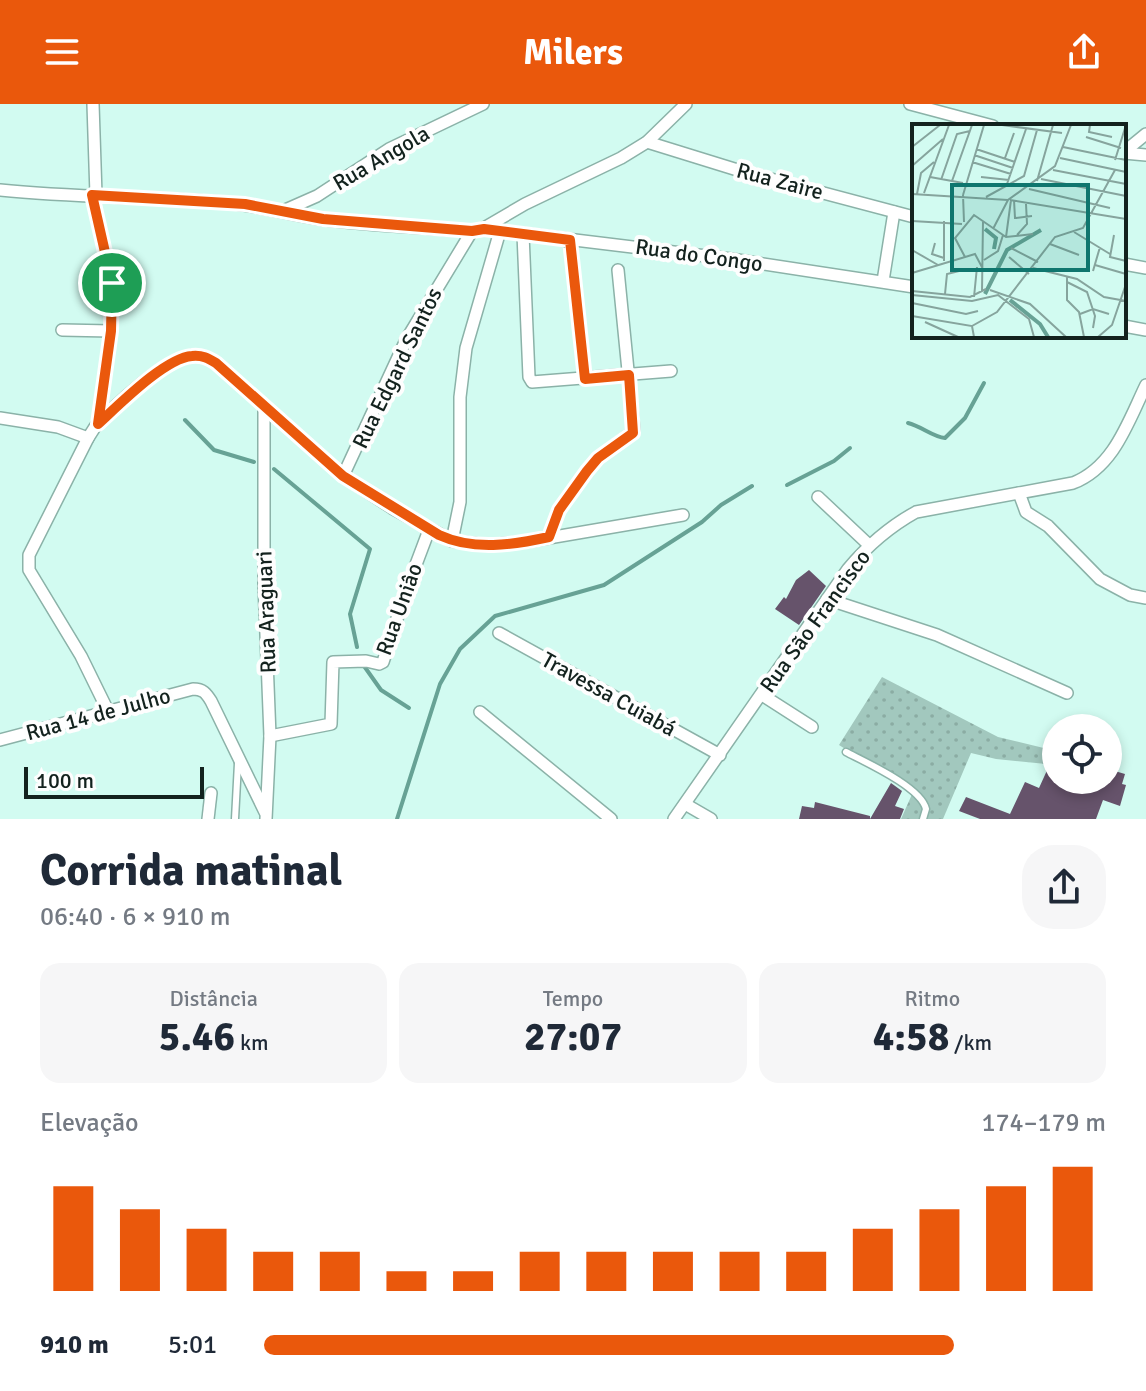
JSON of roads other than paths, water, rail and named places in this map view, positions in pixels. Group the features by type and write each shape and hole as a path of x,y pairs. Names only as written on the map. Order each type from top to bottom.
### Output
{"street":[{"path":"93,104 94,195 112,283 111,331 98,424"},
{"name":"Rua Angola","path":"280,212 303,203 389,149 462,109 483,104"},
{"path":"478,230 621,158 647,142 686,104"},
{"path":"910,104 985,124"},
{"path":"1126,150 1146,134"},
{"name":"Rua Zaire","path":"647,142 744,172 912,216"},
{"path":"1126,152 1146,155"},
{"name":"Rua do Congo","path":"0,190 245,204 352,222 500,231 912,287"},
{"path":"883,281 894,212"},
{"name":"Rua Edgard Santos","path":"343,476 406,340 478,230"},
{"path":"452,541 460,502 460,397 466,348 500,231"},
{"path":"523,234 529,377 532,382 671,371"},
{"path":"570,240 585,379"},
{"path":"1126,264 1146,268"},
{"path":"549,537 559,510 587,471 598,458 633,433 618,270"},
{"path":"1126,326 1146,330"},
{"path":"62,330 111,331"},
{"path":"108,711 81,656 29,570 28,562 33,544 98,424 153,375 186,357 195,355 216,363 343,476 452,541 486,545 683,515"},
{"name":"Rua São Francisco","path":"674,819 848,569 869,545 916,512 1073,483 1089,477 1116,447 1146,385"},
{"name":"Rua Araguari","path":"264,405 264,584 270,736 266,816"},
{"path":"0,418 58,427 88,438"},
{"path":"1019,493 1026,512 1048,526 1100,579 1130,595 1146,598"},
{"path":"818,497 869,545"},
{"name":"Rua Uniâo","path":"270,736 331,724 332,665 335,661 383,662 429,530"},
{"path":"827,599 937,635 1067,693"},
{"name":"Travessa Cuiabá","path":"499,633 720,755"},
{"name":"Rua 14 de Julho","path":"0,740 199,689 211,701 266,816"},
{"path":"762,695 812,727"},
{"path":"480,712 611,819"},
{"path":"208,819 211,793"},
{"path":"685,804 711,819"}],"lane":[{"path":"846,752 920,797 926,809 923,819"},
{"path":"235,819 238,756"}],"waterway":[{"path":"908,423 945,438 965,418 984,383"},
{"path":"185,420 214,450 254,462"},
{"path":"787,485 834,461 850,448"},
{"path":"274,469 370,549 350,614 357,647"},
{"path":"397,819 440,684 460,649 495,616 604,585 752,486"},
{"path":"364,666 381,690 409,708"}]}
